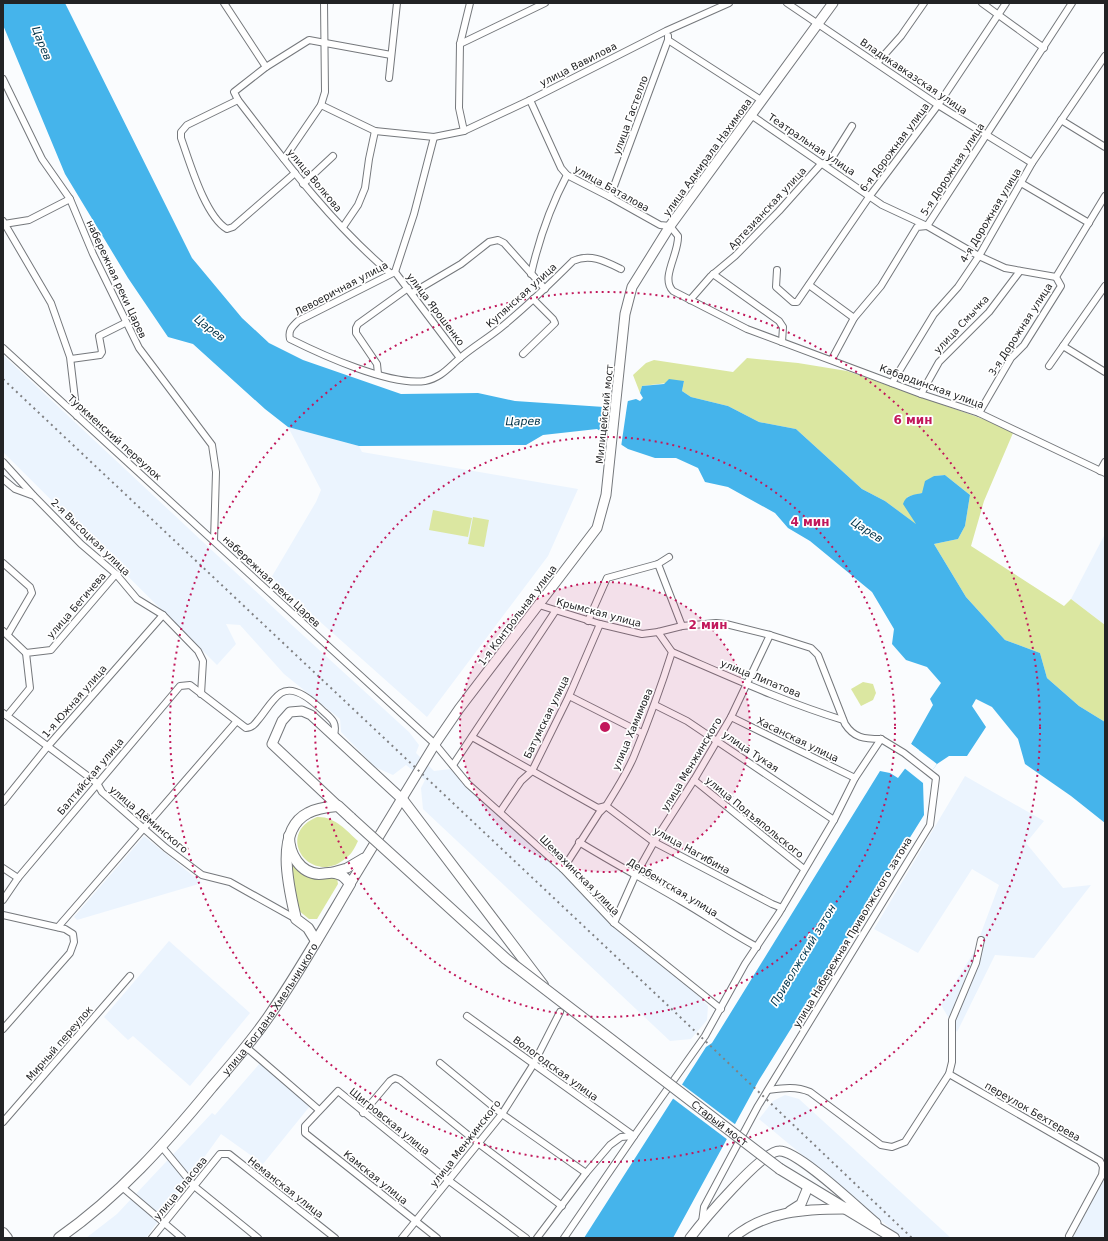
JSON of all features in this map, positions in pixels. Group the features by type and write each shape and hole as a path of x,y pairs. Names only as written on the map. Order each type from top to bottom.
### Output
{"main road":[{"name":"улица Адмирала Нахимова","path":"624,335 625,314 632,287 670,226 833,3"},
{"name":"Милицейский мост","path":"606,495 624,335"},
{"name":"1-я Контрольная улица","path":"435,744 597,528 606,495"},
{"path":"296,711 302,711 311,715 402,798 553,997 472,930 272,744 286,716 296,711"},
{"name":"улица Богдана Хмельницкого","path":"59,1238 122,1187 162,1147 246,1047 270,1014 316,941 435,744"},
{"path":"316,941 308,928 296,919 287,869 286,856 289,836 295,823 308,813 338,806"},
{"path":"289,836 291,851 299,864 305,870 319,874 347,868 367,856"},
{"path":"333,872 342,875 350,884"},
{"name":"Старый мост","path":"553,997 780,1169 808,1187 848,1205 894,1238"},
{"path":"690,1238 702,1222 756,1165 770,1153 778,1151 796,1156 848,1205"},
{"path":"787,1212 801,1204 808,1187"},
{"path":"733,1238 753,1224 769,1217 787,1212 848,1205"},
{"path":"3,1233 7,1238"}],"street":[{"path":"224,3 266,67 309,40 391,55"},
{"path":"389,78 397,3"},
{"path":"464,131 459,108 460,44 470,3"},
{"path":"460,44 545,3"},
{"name":"улица Вавилова","path":"321,106 375,131 434,137 464,131 530,100 666,31 729,3"},
{"name":"Владикавказская улица","path":"787,3 938,105 1032,163"},
{"path":"877,63 901,36 924,3"},
{"path":"982,3 1044,48"},
{"name":"6-я Дорожная улица","path":"777,270 776,287 793,302 797,302 869,197 938,105 1006,3"},
{"name":"5-я Дорожная улица","path":"832,359 854,318 881,286 917,227 928,226 985,135 1044,48 1072,3"},
{"path":"284,159 321,106 325,92 323,5"},
{"path":"666,31 668,40 761,100"},
{"name":"улица Гастелло","path":"610,197 668,40"},
{"name":"4-я Дорожная улица","path":"892,383 934,314 958,287 979,256 1032,163 1105,56"},
{"name":"улица Волкова","path":"266,67 234,92 238,100 303,184 342,228 365,252 393,272"},
{"name":"набережная реки Царев","path":"3,79 42,159 70,199 125,323 139,348 212,445 216,472 214,541 435,744"},
{"path":"238,100 188,125 181,132 181,138 213,217 228,229 234,227 296,173"},
{"name":"улица Баталова","path":"530,100 561,168 567,175 660,225 670,226"},
{"name":"Театральная улица","path":"751,115 882,205 928,226 979,256 1005,268 1056,277"},
{"path":"1062,120 1105,147"},
{"name":"Артезианская улица","path":"690,300 713,274 734,256 779,211 821,164 830,161 852,126"},
{"path":"342,228 358,205 365,188 375,131"},
{"name":"Левоеричная улица","path":"434,137 414,214 393,272 341,300 312,313 291,328 289,334 290,339 378,374 397,379 426,381 443,374"},
{"path":"303,184 333,156"},
{"path":"531,274 538,244 553,200 567,175"},
{"path":"1021,183 1088,223"},
{"name":"3-я Дорожная улица","path":"979,413 1011,358 1024,345 1061,286 1056,277 1088,223 1102,207 1105,196"},
{"path":"70,199 29,220 4,223 51,303 71,359 77,416"},
{"path":"670,226 678,236 679,245 668,276 668,283 673,291 690,300"},
{"path":"378,374 377,364 356,333 358,324 410,291 460,264 489,242 498,240 504,243 545,289"},
{"name":"Купянская улица","path":"443,374 460,358 504,326 578,258 593,258 621,269"},
{"name":"улица Смычка","path":"921,394 939,362 989,312 1020,271"},
{"name":"улица Ярошенко","path":"393,272 410,291 460,358"},
{"path":"713,274 779,321 783,327 782,342"},
{"path":"809,285 854,318"},
{"path":"1049,366 1105,286"},
{"path":"523,354 555,324 553,319 533,300"},
{"name":"Кабардинская улица","path":"690,300 747,330 832,359 921,394 979,413 1103,472"},
{"path":"71,359 100,355 102,352 99,336 125,323"},
{"path":"1063,346 1105,372"},
{"name":"Туркменский переулок","path":"3,348 214,541"},
{"path":"3,462 34,496"},
{"path":"1103,472 1105,462"},
{"name":"2-я Высоцкая улица","path":"3,479 15,489 34,496 81,544 116,574 138,599 163,615 202,655 201,694"},
{"path":"588,621 607,578 658,564 669,557"},
{"path":"3,563 30,587 32,593 5,632 26,654 30,688 5,715"},
{"path":"658,564 682,626"},
{"name":"улица Бегичева","path":"26,654 51,650 116,574"},
{"name":"Крымская улица","path":"539,605 588,621 642,634 682,626 716,623 770,635 811,648 815,651 843,720 849,730 863,739 881,739"},
{"path":"453,765 556,610"},
{"name":"1-я Южная улица","path":"3,802 48,746 163,615"},
{"name":"Батумская улица","path":"500,812 521,781 532,771 569,696 600,624"},
{"path":"658,632 672,652"},
{"name":"улица Менжинского","path":"614,923 635,876 654,842 694,780 731,717 745,684 770,635"},
{"name":"улица Липатова","path":"672,652 745,684 817,712 843,720"},
{"name":"улица Хамимова","path":"563,869 579,842 599,813 606,806 634,756 654,705 672,652"},
{"name":"Балтийская улица","path":"3,900 18,878 180,686 190,684 201,694"},
{"path":"201,694 244,728 251,727 280,694 294,692 315,703 333,721 336,726 334,735"},
{"path":"569,696 642,733"},
{"name":"улица Тукая","path":"654,705 687,721 718,740 834,820"},
{"name":"улица Дёминского","path":"5,715 97,783 102,792 202,875 230,882 296,919"},
{"name":"Хасанская улица","path":"731,717 855,778"},
{"path":"58,927 145,829 236,722"},
{"name":"улица Нагибина","path":"472,737 598,808 606,806 654,842 782,908"},
{"path":"564,1238 705,1036 745,964 782,908 834,820 855,778 881,739"},
{"name":"улица Набережная Приволжского затона","path":"702,1222 704,1207 758,1106 930,825 936,778 904,753 881,739"},
{"name":"Шемахинская улица","path":"435,744 468,784 563,869 614,923 721,1009"},
{"name":"улица Подъяпольского","path":"694,780 804,869"},
{"name":"Дербентская улица","path":"579,842 635,876 681,900 724,929 757,947"},
{"path":"3,868 18,878"},
{"path":"3,915 58,927 71,932 74,937 74,942 70,953 3,1029"},
{"path":"769,1090 793,1088 810,1092 881,1145 892,1147 905,1142 949,1074 952,1062 952,1020 976,963 981,940"},
{"name":"Мирный переулок","path":"3,1122 130,976"},
{"name":"улица Менжинского","path":"402,1238 502,1114 533,1065 560,1012"},
{"name":"Вологодская улица","path":"467,1016 533,1065 634,1136"},
{"path":"246,1047 319,1110"},
{"path":"440,1063 502,1114 586,1173"},
{"name":"переулок Бехтерева","path":"949,1074 1100,1161 1103,1167 1102,1174 1069,1236"},
{"path":"363,1114 395,1078 400,1080 478,1143 562,1206"},
{"name":"Щигровская улица","path":"319,1110 338,1091 363,1114 526,1238"},
{"name":"Камская улица","path":"319,1110 305,1126 305,1133 437,1238"},
{"path":"537,1238 586,1173 615,1141 621,1137 634,1136"},
{"path":"162,1147 194,1186 258,1238"},
{"name":"улица Власова","path":"152,1238 220,1154 224,1153"},
{"name":"Неманская улица","path":"224,1153 229,1154 335,1238"},
{"path":"122,1187 182,1238"}],"shaded area":[{"path":"3,355 293,626 409,732 419,745 416,753 434,771 450,769 698,995 708,1006 707,1020 691,1039 670,1041 423,809 421,788 425,780 406,765 393,775 375,767 341,732 340,719 284,674 240,625 226,624 236,644 217,665 3,452"},
{"path":"288,427 359,446 362,452 578,489 548,556 427,717 271,578 316,502 321,490"},
{"path":"1105,534 1105,625 1071,599"},
{"path":"965,776 1044,821 1026,843 1063,888 1091,885 1034,958 995,955 957,1032 941,1005 974,952 999,885 972,869 918,953 874,929"},
{"path":"144,836 202,883 77,920 74,917"},
{"path":"169,941 250,1013 190,1086 133,1036 128,1040 104,1017"},
{"path":"261,1062 310,1106 263,1164 221,1134 146,1238 86,1238 117,1214 212,1113 215,1115"},
{"path":"785,1095 799,1099 951,1238 902,1238 759,1119 773,1101"},
{"path":"1105,1174 1105,1238 1073,1238"}],"green space":[{"path":"747,358 798,363 847,371 986,420 1013,433 984,501 971,546 1064,606 1071,599 1105,625 1105,722 1079,706 1047,678 1040,653 1005,640 966,597 934,544 958,539 965,526 970,495 945,475 934,476 922,493 907,497 917,525 885,501 862,489 796,429 759,422 728,406 691,397 682,391 684,381 642,386 640,393 633,375 646,363 654,360 733,372"},
{"path":"433,510 472,518 468,537 429,530"},
{"path":"473,517 489,520 484,547 468,544"},
{"path":"863,682 873,684 876,693 873,700 861,706 851,689"},
{"path":"317,817 323,817 334,821 358,841 348,856 333,866 321,867 310,863 302,856 298,846 298,835 304,825"},
{"path":"290,861 337,878 338,884 317,919 309,919 298,910"}],"water":[{"path":"3,3 65,3 192,258 242,318 269,343 303,360 401,394 478,393 515,401 604,407 636,399 640,401 643,398 640,393 642,386 664,384 669,379 684,381 682,391 691,397 728,406 759,422 796,429 862,489 885,501 916,524 903,504 904,501 910,496 922,493 925,481 934,476 945,475 970,495 965,526 958,539 934,544 966,597 1005,640 1040,653 1047,678 1079,706 1105,722 1105,823 1071,796 1025,764 1018,739 992,707 976,699 972,706 986,727 967,756 949,756 937,764 923,782 924,815 759,1080 673,1238 584,1238 706,1047 712,1043 880,771 890,773 898,778 919,750 911,744 933,705 930,699 941,683 927,667 906,660 892,644 894,629 872,592 810,541 788,528 775,513 728,487 705,482 698,468 676,458 655,458 628,449 597,429 543,435 526,445 359,446 288,427 265,409 193,344 168,337 128,278 65,174 3,25"}],"pier":[{"path":"628,400 621,447 606,437 610,404"},
{"path":"911,744 937,764 923,783 903,767 916,750 910,746"},
{"path":"680,1083 736,1125 728,1140 671,1097"}],"railway":[{"path":"3,379 678,1015 912,1238"}],"water label":[{"name":"Царев","path":"42,43"},
{"name":"Царев","path":"210,328"},
{"name":"Царев","path":"523,421"},
{"name":"Царев","path":"867,530"},
{"name":"Приволжский затон","path":"803,955"}]}
